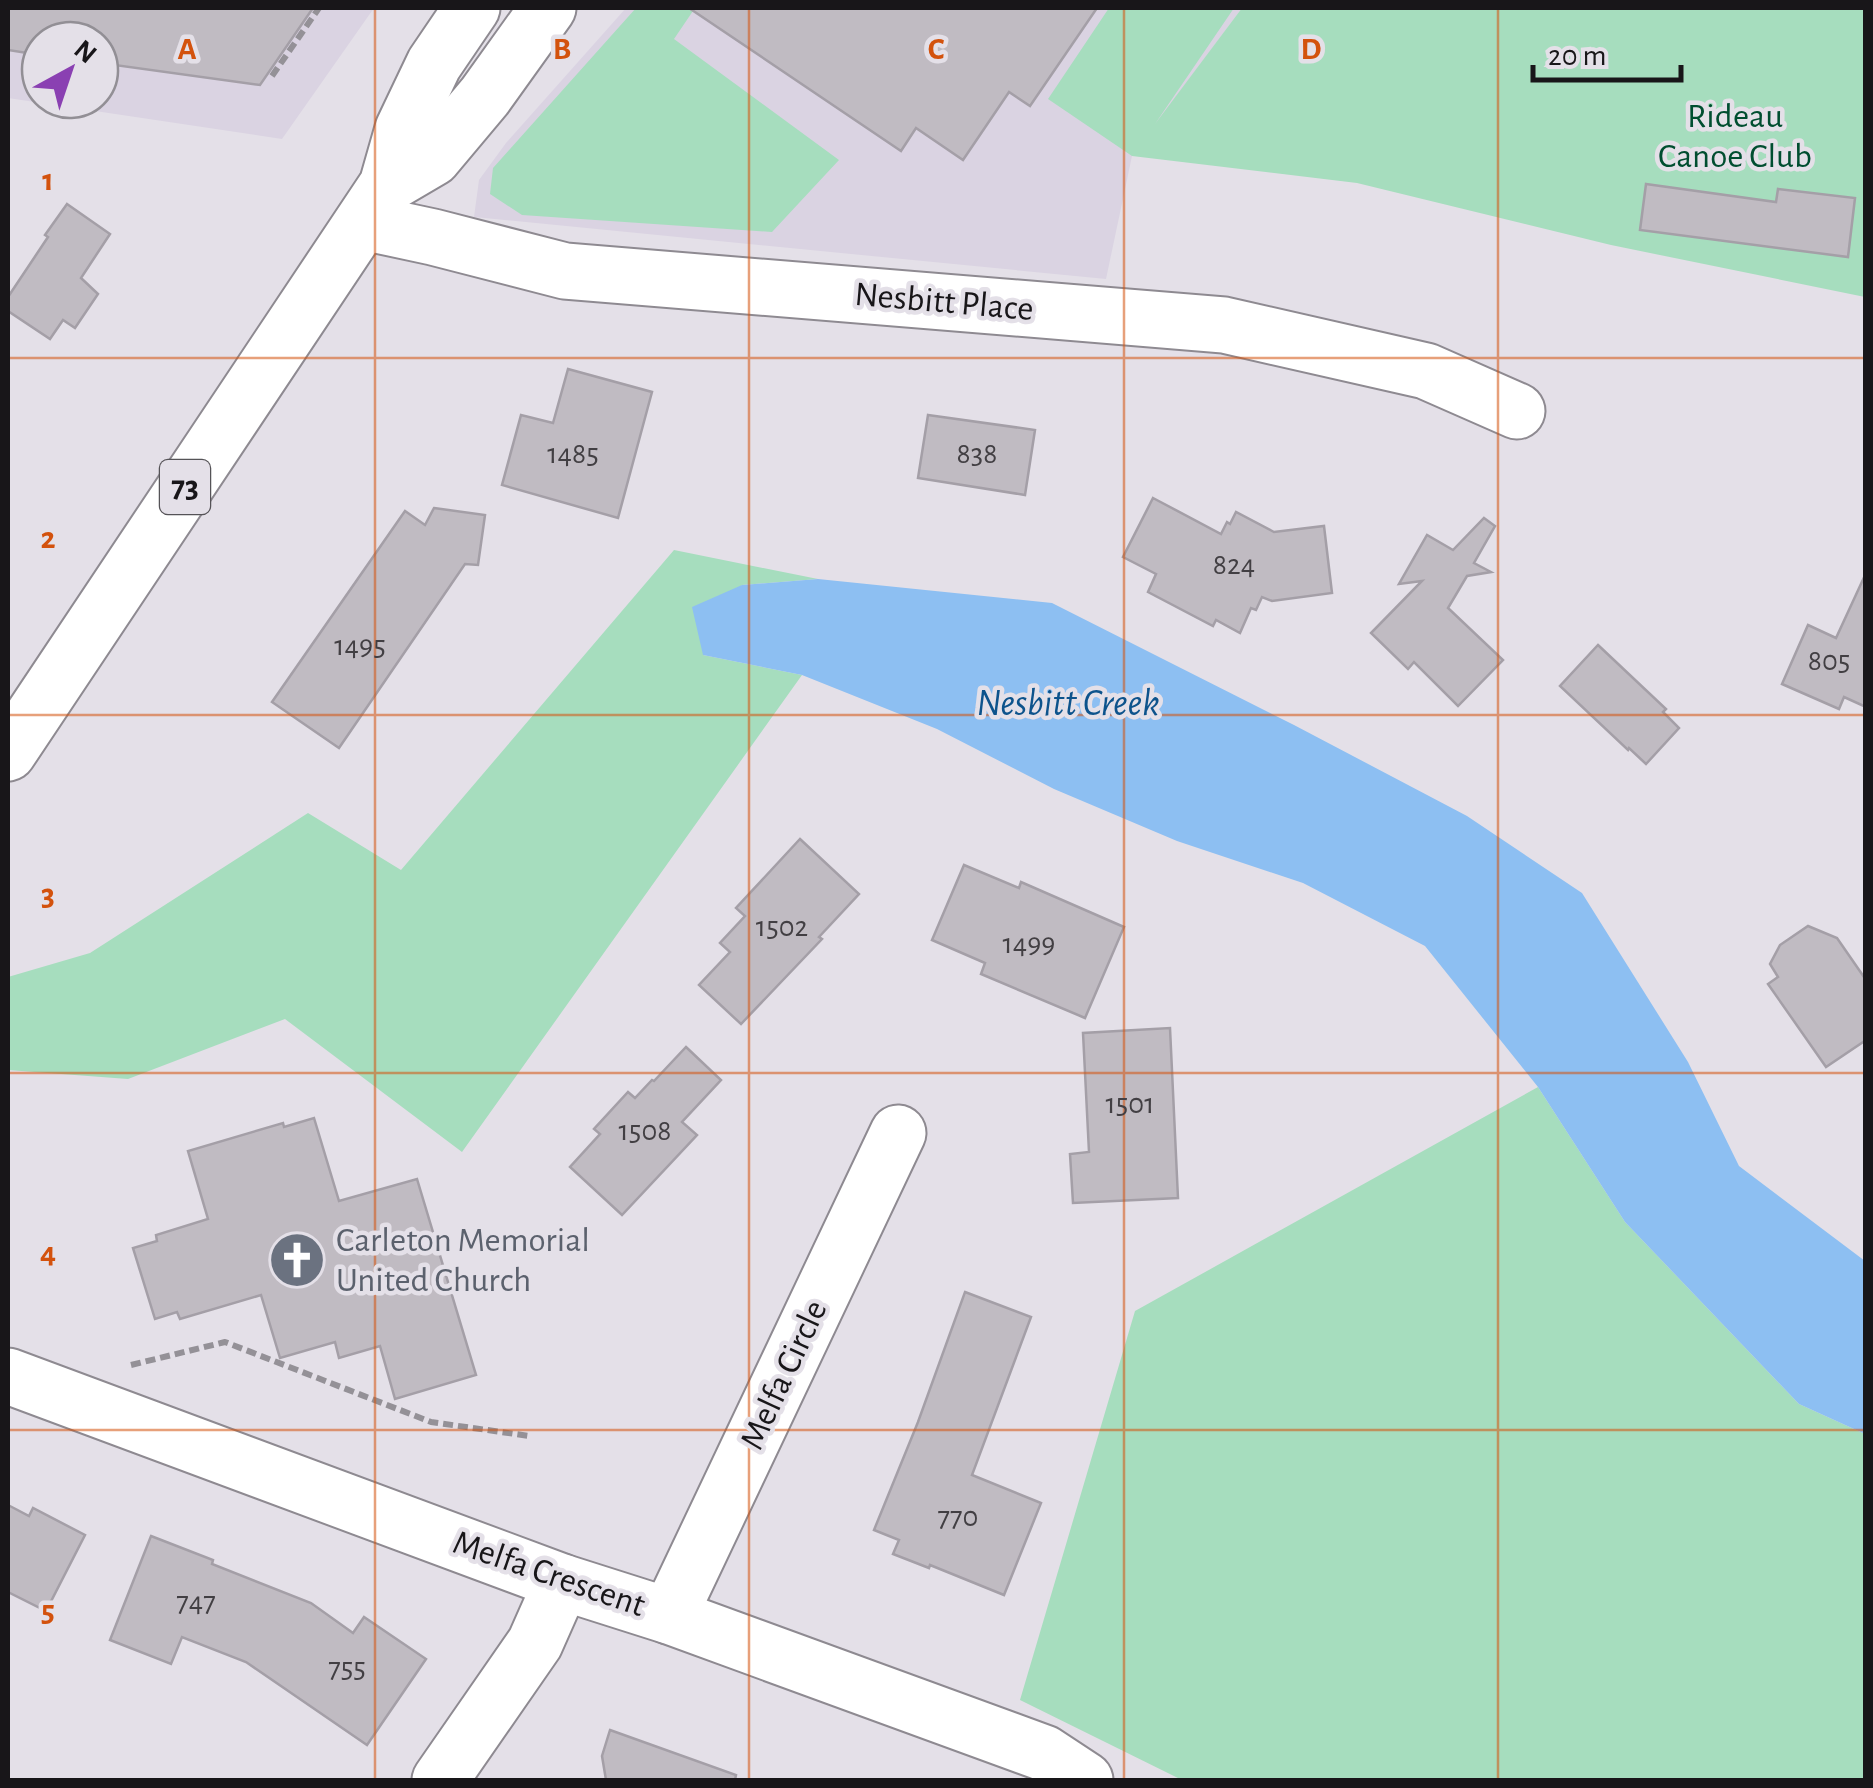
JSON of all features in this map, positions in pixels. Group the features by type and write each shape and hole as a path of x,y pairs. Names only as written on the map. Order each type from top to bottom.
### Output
{"street":[{"name":"73","path":"8,753 375,204 434,64 472,8"},
{"name":"73","path":"375,204 432,158 486,96 548,8"},
{"name":"Nesbitt Place","path":"375,204 432,237 565,271 1224,325 1426,371 1518,411"},
{"name":"Melfa Circle","path":"669,1616 898,1133"},
{"name":"Melfa Crescent","path":"8,1376 562,1582 669,1616 1044,1753 1085,1780"},
{"path":"440,1780 534,1643 562,1582"}],"path":[{"path":"272,76 319,8"},
{"path":"84,1404 130,1365 225,1342 431,1422 529,1436"}],"shaded area":[{"path":"8,8 374,8 282,139 120,115 120,20 20,20 20,100 8,98"},
{"path":"626,8 1242,8 1132,156 1106,279 474,217 479,180 506,143"}],"green space":[{"path":"636,8 695,8 674,39 839,160 772,232 522,215 490,194 493,168"},
{"name":"Rideau Canoe Club","path":"1109,8 1234,8 1155,124 1242,8 1865,8 1865,297 1611,245 1357,183 1132,156 1048,99"},
{"path":"674,550 818,579 742,585 703,655 802,675 462,1152 285,1019 128,1079 8,1070 8,977 90,953 308,813 401,870"},
{"path":"1538,1087 1625,1222 1799,1404 1865,1434 1865,1780 1182,1780 1020,1700 1135,1311"}],"water":[{"name":"Nesbitt Creek","path":"818,579 1052,603 1467,816 1582,893 1688,1062 1739,1166 1865,1261 1865,1434 1799,1404 1625,1222 1538,1087 1425,946 1303,883 1177,841 1054,789 937,729 802,675 703,655 692,607 742,585"}],"building":[{"path":"8,8 313,8 260,85 120,66 120,20 20,20 20,52 8,50"},
{"path":"689,8 1097,8 1030,106 1009,92 963,160 916,128 901,151"},
{"path":"1646,184 1776,202 1778,189 1855,198 1848,257 1640,230"},
{"path":"67,204 110,234 81,278 98,294 75,328 63,320 50,339 8,311 8,297"},
{"path":"568,369 652,392 618,518 502,485 521,415 553,423"},
{"path":"928,415 1035,430 1025,495 918,478"},
{"path":"1153,498 1221,534 1236,512 1274,532 1324,526 1332,593 1272,601 1262,597 1256,610 1251,608 1240,633 1216,620 1213,626 1148,592 1156,574 1123,557"},
{"path":"434,508 485,515 478,565 465,564 339,748 272,702 405,511 425,525"},
{"path":"1484,518 1495,526 1474,563 1491,572 1467,576 1448,608 1503,660 1458,706 1414,662 1408,669 1371,633 1422,581 1399,584 1427,535 1453,550"},
{"path":"1866,573 1866,707 1844,697 1839,709 1782,684 1808,625 1836,638"},
{"path":"1598,645 1666,709 1663,712 1679,728 1646,764 1560,686"},
{"path":"800,839 859,894 741,1024 699,985 730,952 720,943 745,916 736,908"},
{"path":"964,865 1019,888 1021,882 1124,927 1085,1018 981,974 985,963 932,940"},
{"path":"1808,926 1837,938 1866,980 1866,1040 1826,1067 1768,984 1778,977 1770,964 1780,945"},
{"path":"1170,1028 1178,1198 1073,1203 1070,1154 1089,1152 1083,1033"},
{"path":"686,1047 721,1080 682,1122 697,1135 622,1215 570,1167 600,1134 594,1129 628,1092 635,1098"},
{"name":"Carleton Memorial United Church","path":"314,1118 339,1201 417,1179 476,1375 395,1399 380,1346 339,1358 335,1342 280,1358 261,1295 180,1319 177,1312 155,1319 133,1248 157,1241 156,1235 208,1219 188,1151 283,1123 284,1127"},
{"path":"965,1292 1031,1317 972,1475 1041,1503 1004,1595 893,1554 899,1540 874,1530"},
{"path":"8,1505 29,1516 33,1508 85,1535 46,1611 8,1592"},
{"path":"151,1536 311,1603 353,1633 364,1617 426,1659 367,1745 246,1662 182,1637 171,1664 110,1640"},
{"path":"610,1730 736,1775 735,1780 606,1780 602,1756"}],"place":[{"name":"Carleton Memorial United Church","path":"297,1260"}]}
